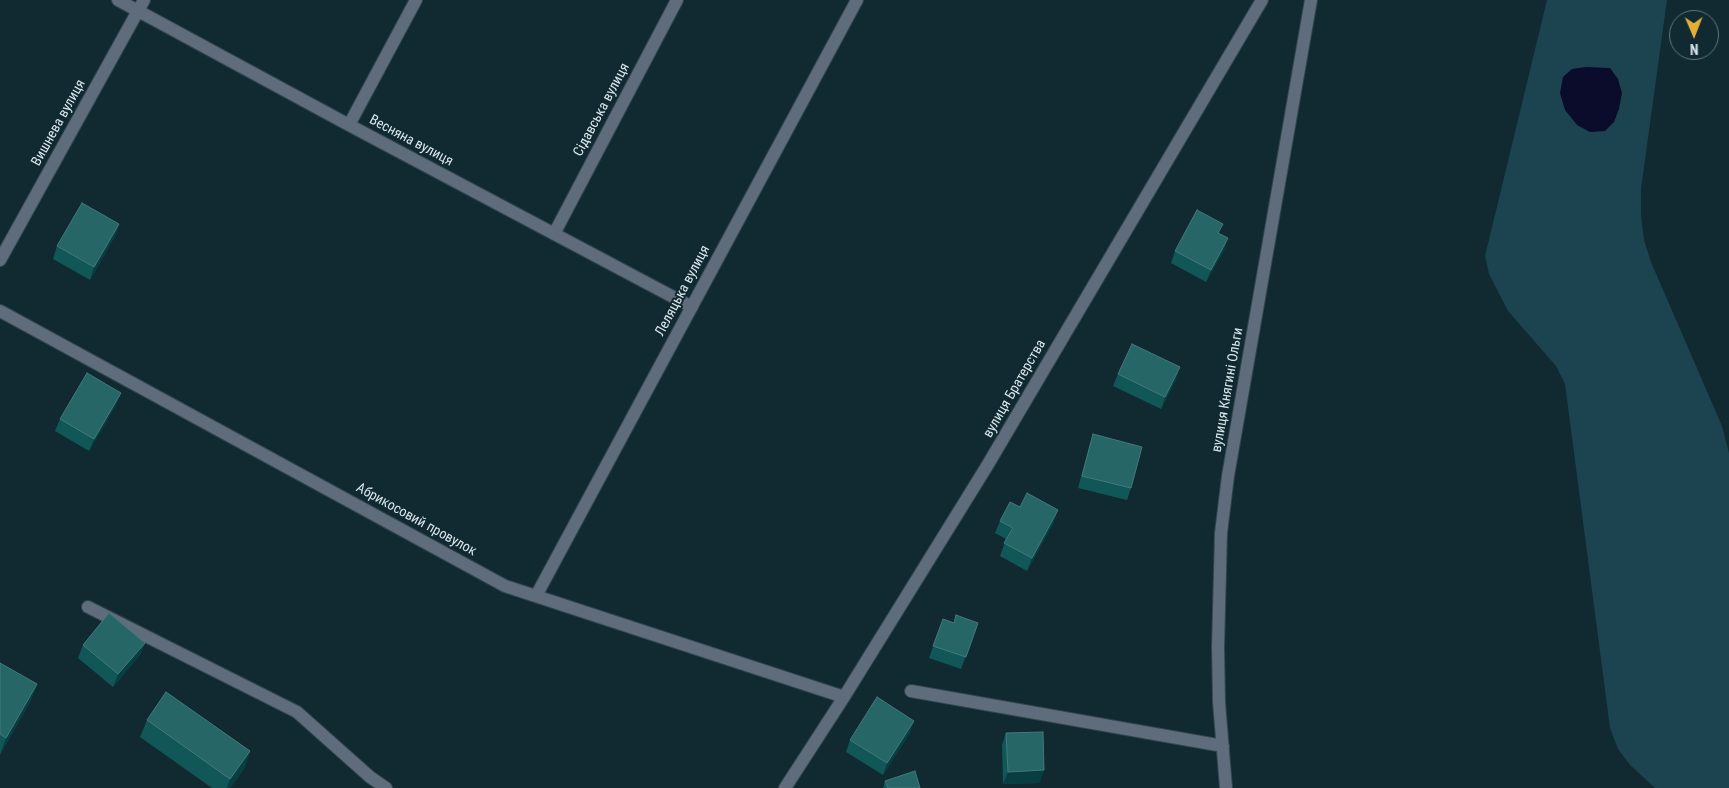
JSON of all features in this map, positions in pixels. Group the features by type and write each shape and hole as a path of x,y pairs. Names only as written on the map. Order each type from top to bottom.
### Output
{"street":[{"name":"Весняна вулиця","path":"118,0 141,6 349,125 692,306"},
{"path":"349,125 416,0"},
{"name":"Сідавська вулиця","path":"554,234 677,0"},
{"name":"Леляцька вулиця","path":"536,596 857,0"},
{"name":"вулиця Братерства","path":"785,788 844,697 987,466 1262,0"},
{"name":"вулиця Княгині Ольги","path":"1226,788 1218,647 1222,533 1228,476 1311,0"},
{"name":"Вишнева вулиця","path":"0,260 141,6"},
{"name":"Абрикосовий провулок","path":"0,311 505,586 844,697"},
{"path":"88,607 297,712 370,777 386,788"},
{"path":"911,691 1223,746"}],"shaded area":[{"path":"1547,0 1667,0 1641,189 1641,216 1644,240 1651,262 1722,426 1729,453 1729,788 1655,788 1630,765 1618,749 1610,728 1565,384 1556,366 1508,311 1489,274 1485,256"},
{"path":"1586,67 1610,68 1618,79 1622,93 1619,109 1614,122 1605,131 1590,132 1577,125 1565,110 1560,93 1563,77 1572,69"}],"building":[{"path":"82,203 119,224 94,267 57,246"},
{"path":"1197,210 1223,224 1218,233 1228,238 1211,270 1175,251"},
{"path":"1132,344 1180,367 1165,397 1118,374"},
{"path":"87,373 121,393 94,439 60,419"},
{"path":"1093,434 1142,447 1131,488 1082,476"},
{"path":"1027,493 1058,510 1032,558 1004,543 1013,528 1000,521 1010,502 1020,507"},
{"path":"109,613 145,643 118,674 83,645"},
{"path":"956,615 978,623 966,657 933,646 943,619 954,623"},
{"path":"0,663 37,684 6,738 0,734"},
{"path":"166,692 250,751 230,779 147,720"},
{"path":"877,697 914,721 887,763 850,740"},
{"path":"1043,732 1044,770 1008,772 1006,733"},
{"path":"915,771 920,788 888,788 885,781"}]}
